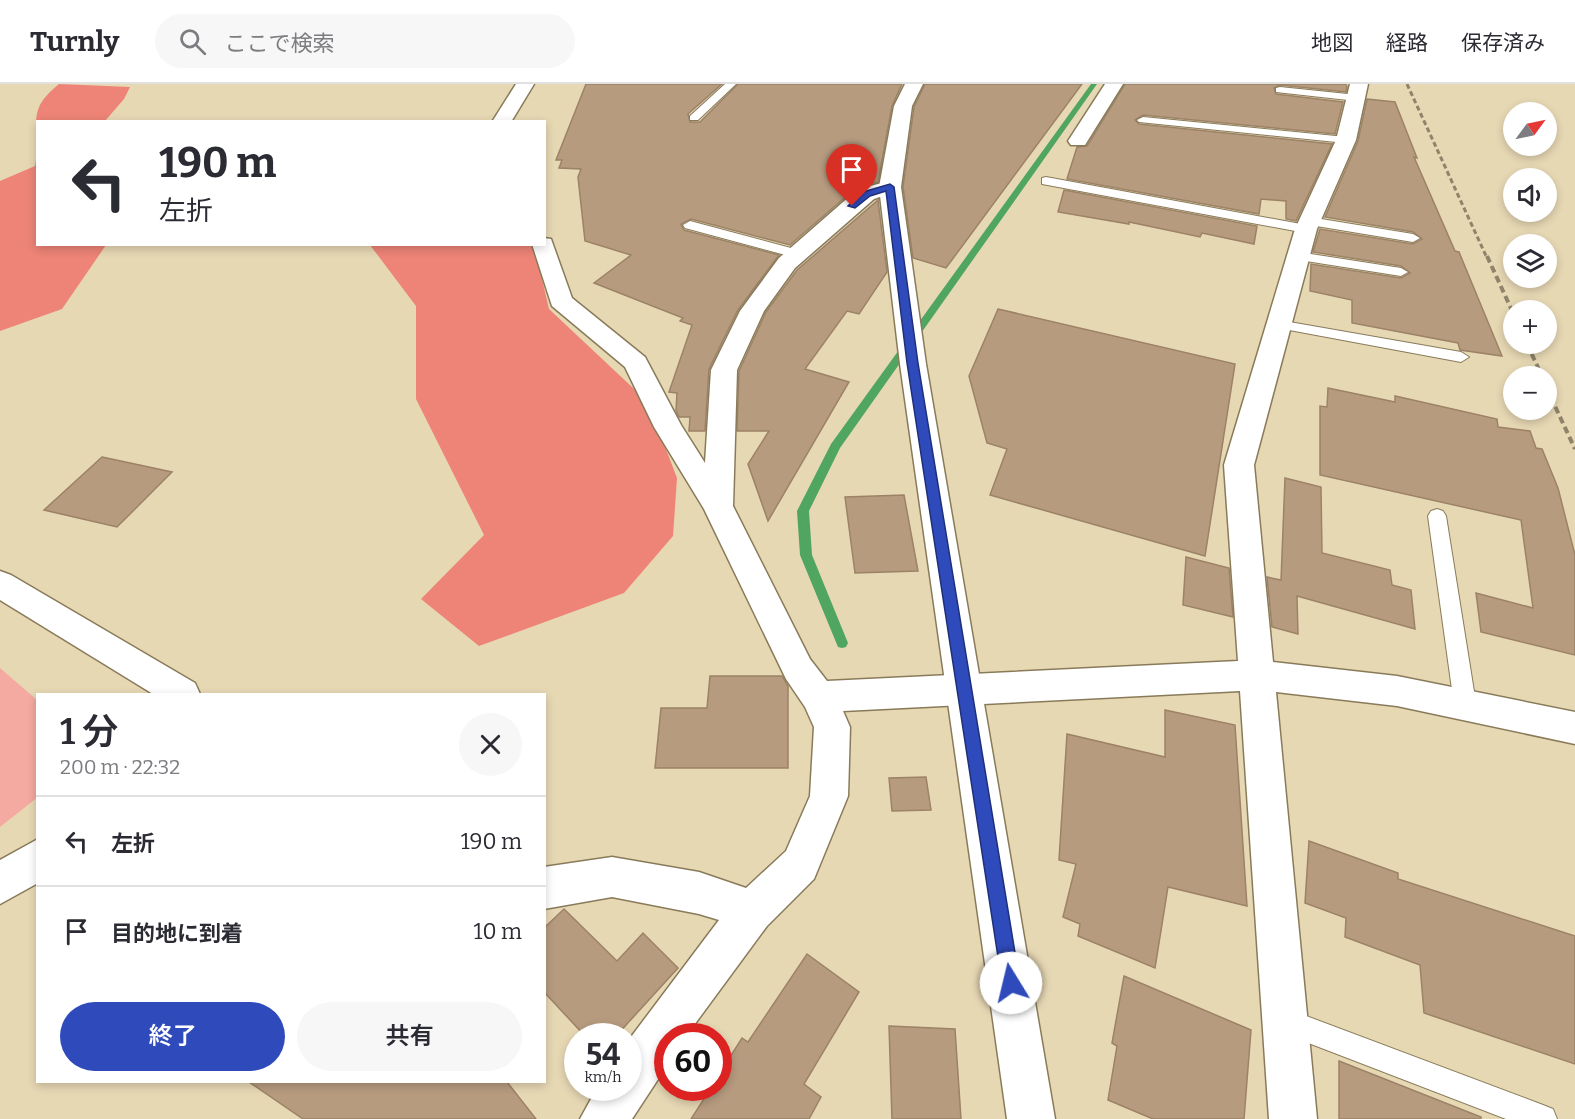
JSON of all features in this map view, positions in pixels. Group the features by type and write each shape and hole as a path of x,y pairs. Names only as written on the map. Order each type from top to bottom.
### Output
{"street":[{"path":"502,120 525,84"},
{"path":"914,84 903,106 890,187 913,363 966,690 1031,1119"},
{"path":"1078,141 1114,84"},
{"path":"1293,1119 1239,465 1304,236 1346,140 1358,91"},
{"path":"718,506 724,370 752,311 797,254 866,194 890,187"},
{"path":"544,246 561,301 636,363 668,427 718,506 798,669 818,697 832,727 829,796 800,865 752,911 642,1061"},
{"path":"0,584 180,693"},
{"path":"818,697 1258,675 1397,691 1575,728"},
{"path":"0,884 36,860"},
{"path":"546,888 612,877 699,892 752,911"},
{"path":"604,1119 616,1101"}],"lane":[{"path":"694,118 731,84"},
{"path":"1280,90 1358,91"},
{"path":"1143,120 1346,140"},
{"path":"1046,181 1304,236 1401,272"},
{"path":"690,225 797,254"},
{"path":"1304,236 1413,238"},
{"path":"1278,324 1461,357"},
{"path":"1437,516 1465,704"},
{"path":"1285,1021 1543,1119"}],"shaded area":[{"path":"59,84 130,87 124,99 106,120 36,120 39,108 46,96"},
{"path":"36,160 36,246 105,246 62,309 0,331 0,181 35,166"},
{"path":"371,246 532,246 535,249 549,309 648,402 677,478 673,536 624,593 479,646 421,599 484,535 416,399 416,306"},
{"path":"0,668 36,699 36,799 0,827"}],"building":[{"path":"586,84 722,84 688,114 690,122 700,122 738,84 902,84 892,106 878,182 857,187 790,245 691,219 681,224 684,230 779,255 738,310 709,369 705,431 689,431 690,417 679,417 676,410 677,393 669,392 692,325 680,321 683,318 594,283 631,255 585,241 578,177 581,169 559,168 562,160 556,160"},
{"path":"925,84 1082,84 946,268 913,258 903,187 914,107"},
{"path":"1125,84 1346,84 1347,87 1346,92 1280,85 1274,88 1276,94 1343,102 1335,134 1143,115 1135,120 1139,124 1332,144 1296,221 1286,219 1286,201 1261,199 1259,214 1067,179 1077,147 1087,146"},
{"path":"1367,99 1395,102 1417,158 1414,157 1455,251 1459,252 1502,356 1460,350 1458,343 1352,323 1352,300 1310,291 1311,264 1401,278 1410,273 1401,266 1313,252 1320,229 1413,244 1422,239 1413,232 1325,217 1358,141"},
{"path":"1064,190 1257,226 1254,244 1202,233 1200,237 1129,222 1129,224 1058,212"},
{"path":"878,200 887,272 859,314 847,311 805,369 849,382 768,521 748,464 769,431 737,431 739,371 766,312 797,270"},
{"path":"998,309 1235,364 1205,556 990,495 1007,449 987,443 969,376"},
{"path":"1328,388 1395,402 1395,396 1497,419 1498,427 1530,431 1536,448 1542,449 1558,488 1575,555 1575,655 1481,632 1476,593 1533,608 1521,520 1320,475 1320,406 1327,407"},
{"path":"102,457 172,472 117,527 44,510"},
{"path":"1285,478 1321,487 1322,553 1390,570 1392,585 1411,590 1415,629 1297,596 1298,634 1272,627 1267,577 1281,580"},
{"path":"904,495 918,571 855,573 845,497"},
{"path":"1186,557 1229,568 1233,617 1183,605"},
{"path":"710,676 782,676 788,686 788,768 655,768 661,708 707,708"},
{"path":"1165,710 1235,725 1247,906 1168,887 1155,968 1078,936 1080,924 1063,917 1076,864 1059,860 1067,734 1165,757"},
{"path":"926,777 931,810 892,811 889,778"},
{"path":"1309,841 1398,873 1398,879 1575,936 1575,1064 1424,1013 1420,965 1345,937 1346,918 1305,903"},
{"path":"564,909 617,961 643,933 678,968 628,1023 573,1023 546,994 546,926"},
{"path":"807,954 859,992 804,1084 821,1097 809,1119 691,1119 703,1101 732,1101 732,1054 742,1038 748,1042"},
{"path":"1124,976 1251,1030 1244,1119 1153,1119 1108,1100 1117,1046 1112,1043"},
{"path":"889,1026 955,1029 961,1119 892,1119"},
{"path":"1339,1061 1481,1117 1481,1119 1339,1119"},
{"path":"250,1083 508,1083 536,1119 303,1119"}],"waterway":[{"path":"842,643 806,555 803,511 835,447 1094,84"}],"railway":[{"path":"1407,84 1487,258"},
{"path":"1487,256 1507,300"},
{"path":"1532,354 1537,366"},
{"path":"1557,411 1575,449"}],"route":[{"path":"852,206 866,194 890,187 913,363 1011,983"}]}
